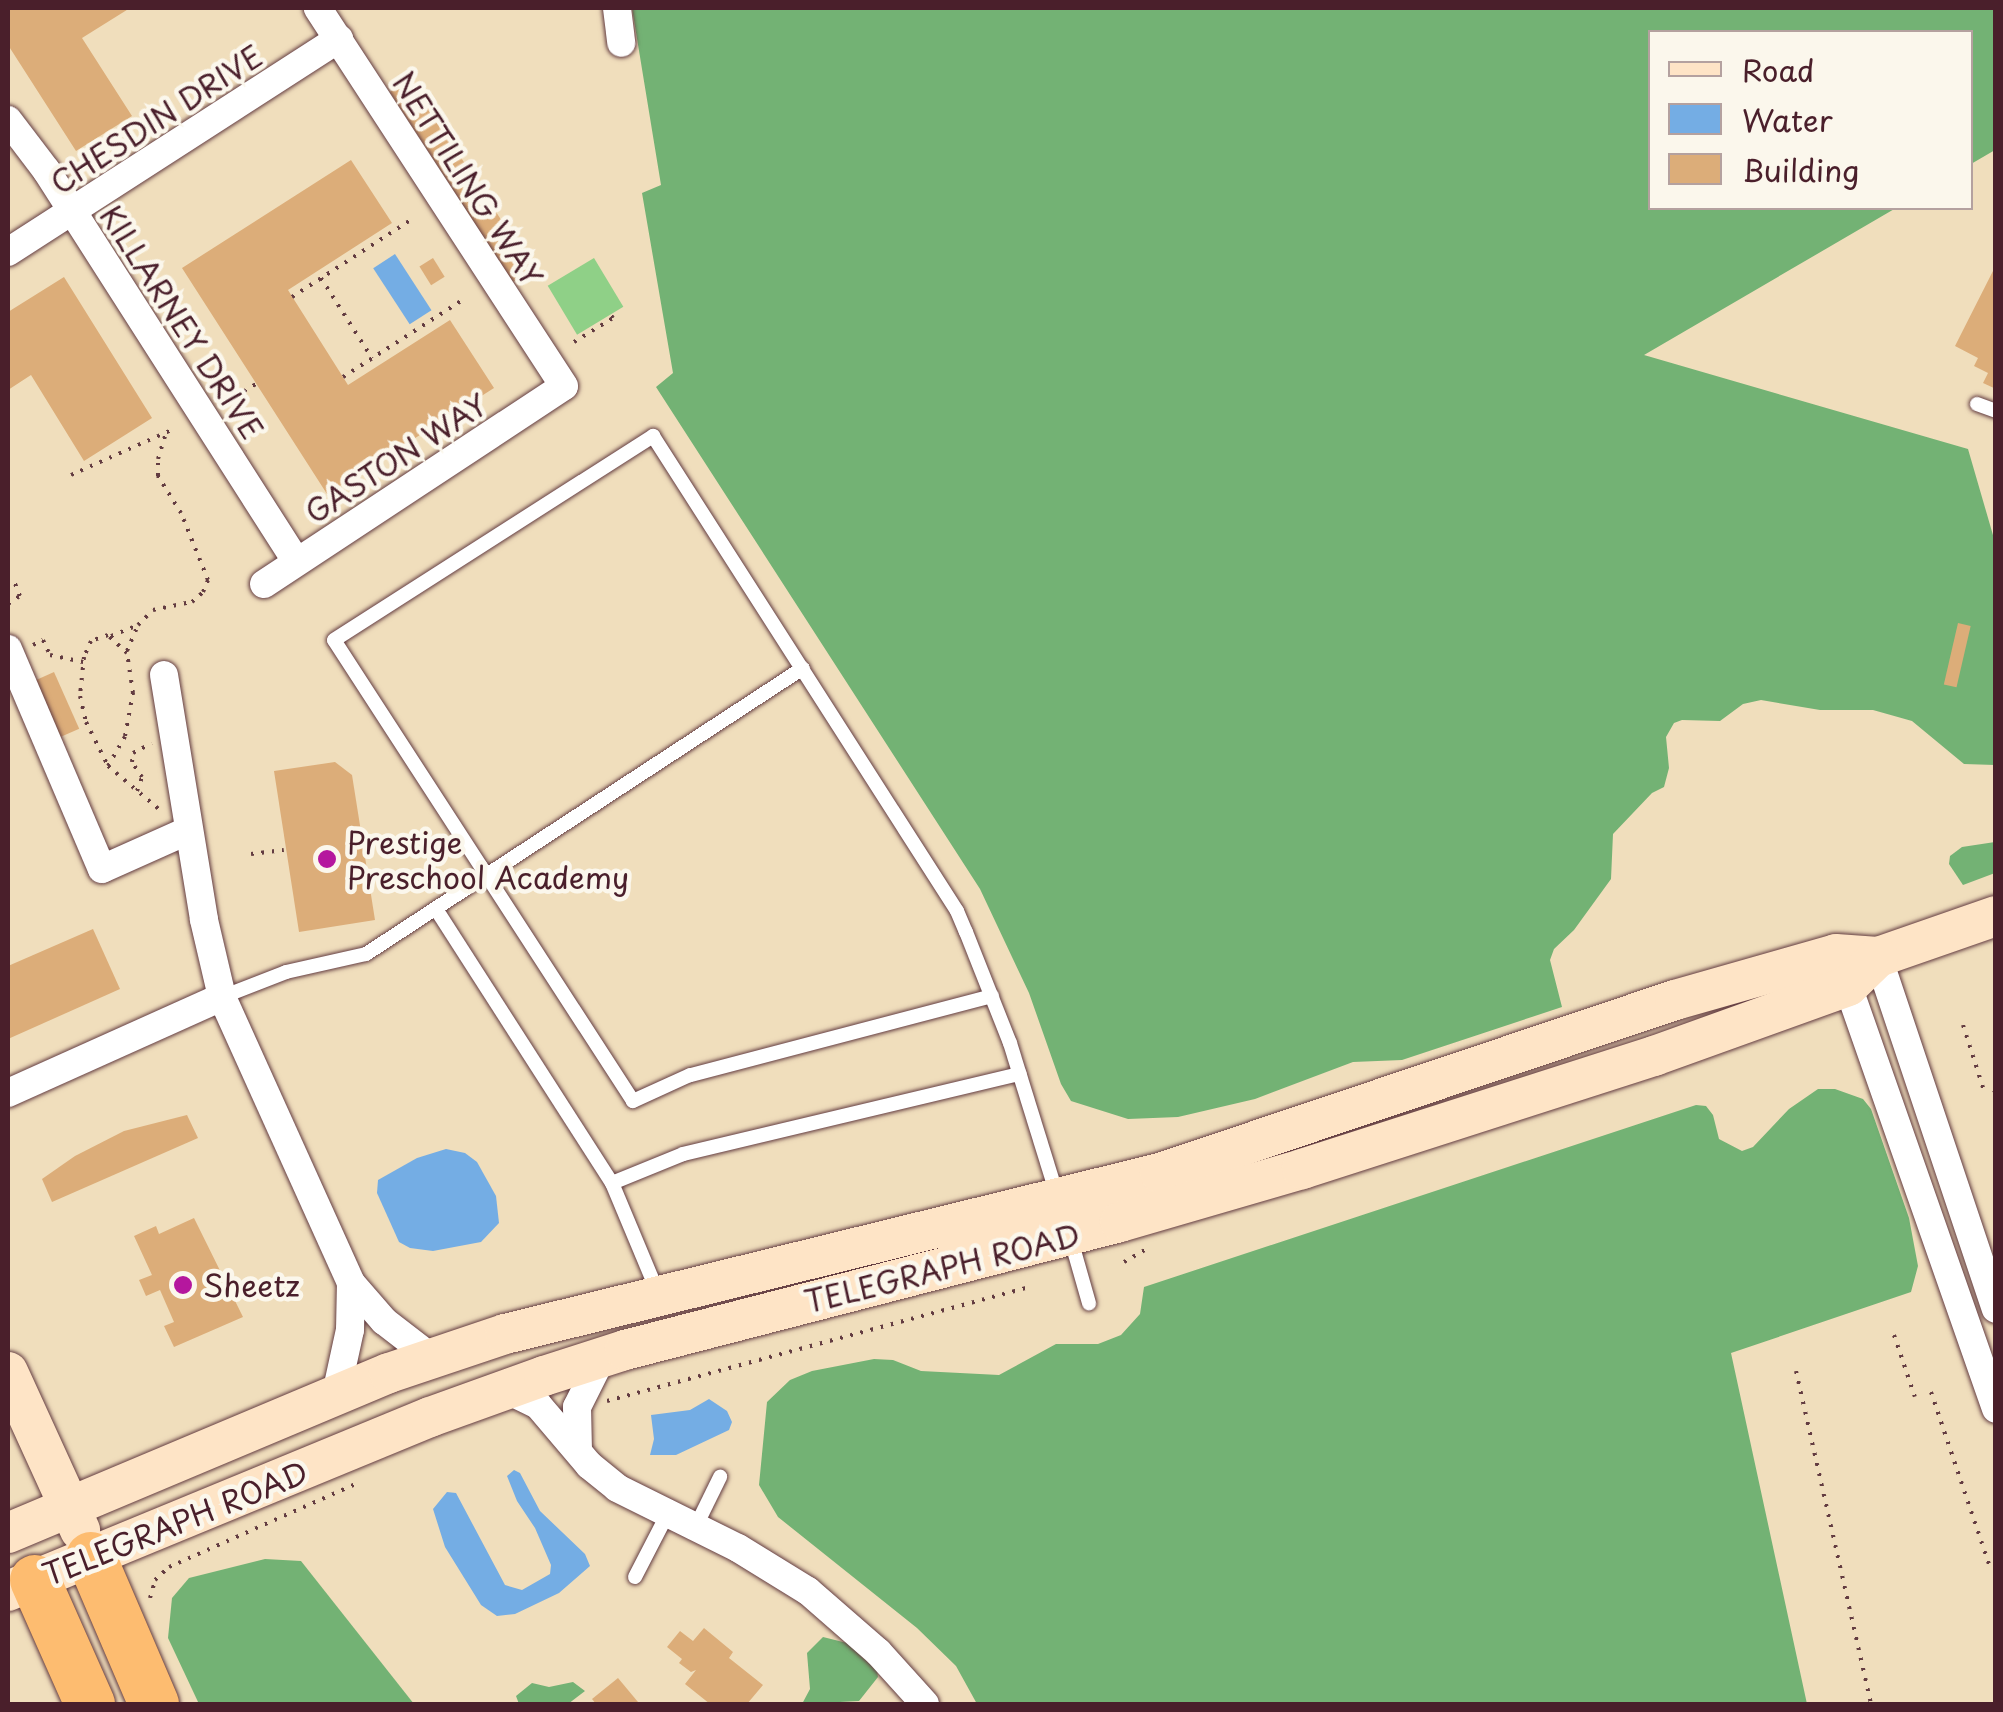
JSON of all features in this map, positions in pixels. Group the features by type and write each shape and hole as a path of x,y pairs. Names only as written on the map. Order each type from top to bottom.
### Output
{"highway":[{"path":"91,1557 154,1704"},
{"path":"21,1586 90,1704"}],"main road":[{"name":"TELEGRAPH ROAD","path":"21,1586 505,1389 1064,1218 1243,1148 1676,1000 1842,970 1996,916"},
{"name":"TELEGRAPH ROAD","path":"10,1526 69,1506 432,1358 658,1294 1064,1218"},
{"path":"658,1294 671,1338"},
{"path":"8,1372 91,1557"},
{"path":"10,1526 21,1586"}],"street":[{"name":"NETTILING WAY","path":"318,8 564,386"},
{"path":"617,8 621,42"},
{"name":"CHESDIN DRIVE","path":"8,252 339,39"},
{"name":"KILLARNEY DRIVE","path":"8,120 72,211 297,562"},
{"name":"GASTON WAY","path":"264,584 564,386"},
{"path":"16,647 102,869 189,830"},
{"path":"164,675 212,966 222,997 350,1283 384,1321 432,1358"},
{"path":"1878,957 1994,1305"},
{"path":"1842,970 1996,1409"},
{"path":"8,1093 222,997"},
{"path":"336,1394 350,1338 350,1283"},
{"path":"578,1451 577,1408 602,1357"},
{"path":"505,1389 544,1410 602,1478 788,1577 826,1605 878,1652 925,1704"}],"lane":[{"path":"1976,404 1996,410"},
{"path":"992,996 690,1075 634,1101 334,640 653,436 957,911 992,996 1020,1074 1089,1302"},
{"path":"222,997 286,972 366,954 803,668"},
{"path":"436,909 612,1183 658,1294"},
{"path":"612,1183 684,1154 1020,1074"},
{"path":"1918,1185 1951,1174"},
{"path":"1962,1311 1994,1305"},
{"path":"696,1526 720,1477"},
{"path":"635,1578 668,1513"}],"path":[{"path":"292,296 412,219"},
{"path":"320,278 372,358"},
{"path":"343,376 464,299"},
{"path":"574,342 613,318 611,315"},
{"path":"224,403 256,384"},
{"path":"71,475 176,428"},
{"path":"161,811 108,766 86,722 80,696 83,662 94,638 138,625 155,608 192,602 203,592 208,580 181,513 158,476 158,459 166,432"},
{"path":"8,604 20,596 13,580"},
{"path":"108,766 120,746 132,708 127,653 138,625"},
{"path":"111,636 127,653"},
{"path":"16,647 43,640 50,655 83,662"},
{"path":"133,753 152,744"},
{"path":"120,746 133,753"},
{"path":"133,753 132,762 142,777 136,792"},
{"path":"251,854 284,850"},
{"path":"1962,1026 1985,1094"},
{"path":"590,1406 1030,1287"},
{"path":"1894,1335 1915,1397"},
{"path":"1796,1370 1871,1704"},
{"path":"1931,1392 1990,1570"},
{"path":"158,1576 364,1480"},
{"path":"146,1582 152,1586"}],"green space":[{"path":"632,8 1995,8 1995,150 1973,163 1973,30 1648,30 1648,210 1893,210 1644,355 1968,449 1995,542 1995,765 1964,764 1912,721 1873,710 1820,710 1761,700 1743,704 1720,721 1682,720 1674,723 1666,737 1669,768 1664,787 1652,793 1613,834 1611,879 1574,930 1554,949 1550,960 1562,1007 1402,1060 1353,1062 1255,1099 1178,1117 1128,1119 1071,1101 1061,1084 1029,993 980,889 656,387 673,373 642,193 661,185"},
{"path":"594,258 623,307 577,335 548,286"},
{"path":"1995,842 1995,873 1963,885 1949,864 1950,856 1962,847"},
{"path":"1818,1089 1835,1089 1863,1099 1871,1109 1909,1218 1918,1266 1911,1292 1731,1353 1807,1704 977,1704 956,1666 917,1628 778,1517 759,1485 767,1402 790,1380 812,1371 874,1359 893,1360 921,1371 999,1375 1056,1344 1098,1344 1121,1335 1140,1314 1144,1287 1696,1105 1706,1106 1713,1115 1719,1139 1742,1151 1753,1147 1789,1109"},
{"path":"265,1559 301,1561 414,1704 199,1704 168,1638 172,1598 189,1578"},
{"path":"823,1637 847,1643 877,1671 878,1677 859,1701 802,1704 810,1689 807,1653"},
{"path":"573,1682 585,1691 568,1704 519,1704 516,1696 532,1683 549,1687"}],"water":[{"path":"395,254 431,310 410,324 373,268"},
{"path":"446,1149 465,1153 477,1162 496,1196 499,1223 481,1242 433,1251 410,1248 399,1242 377,1193 378,1180 417,1158"},
{"path":"709,1399 727,1411 732,1422 729,1430 676,1455 650,1455 654,1439 651,1415 690,1410"},
{"path":"514,1470 520,1473 540,1511 585,1554 590,1566 559,1593 515,1614 497,1616 481,1605 445,1547 433,1509 447,1492 456,1493 505,1585 522,1590 550,1574 551,1565 507,1476"}],"building":[{"path":"8,8 130,8 82,38 132,116 76,151 8,45"},
{"path":"410,79 471,173 451,186 390,92"},
{"path":"351,160 392,223 288,290 348,385 450,320 494,388 327,494 182,268"},
{"path":"472,175 533,269 513,282 452,188"},
{"path":"433,258 445,277 431,285 419,266"},
{"path":"1996,265 1996,389 1983,383 1988,373 1974,366 1978,358 1955,346"},
{"path":"64,277 152,418 84,461 31,375 8,390 8,312"},
{"path":"1958,623 1971,626 1956,687 1944,684"},
{"path":"54,672 79,729 56,739 31,682"},
{"name":"Prestige Preschool Academy","path":"335,762 352,775 375,920 299,932 274,771"},
{"path":"93,929 120,989 8,1039 8,966"},
{"path":"187,1115 198,1138 52,1202 42,1179 75,1156 124,1131"},
{"name":"Sheetz","path":"194,1218 243,1317 174,1347 164,1326 174,1322 160,1290 146,1296 139,1280 152,1275 134,1236 156,1226 159,1234"},
{"path":"704,1628 733,1652 729,1658 763,1685 747,1704 710,1704 685,1684 696,1670 691,1672 679,1663 682,1659 667,1647 680,1631 693,1641"},
{"path":"618,1678 638,1702 596,1704 592,1699"}],"place":[{"name":"Prestige Preschool Academy","path":"327,859"},
{"name":"Sheetz","path":"183,1285"}]}
